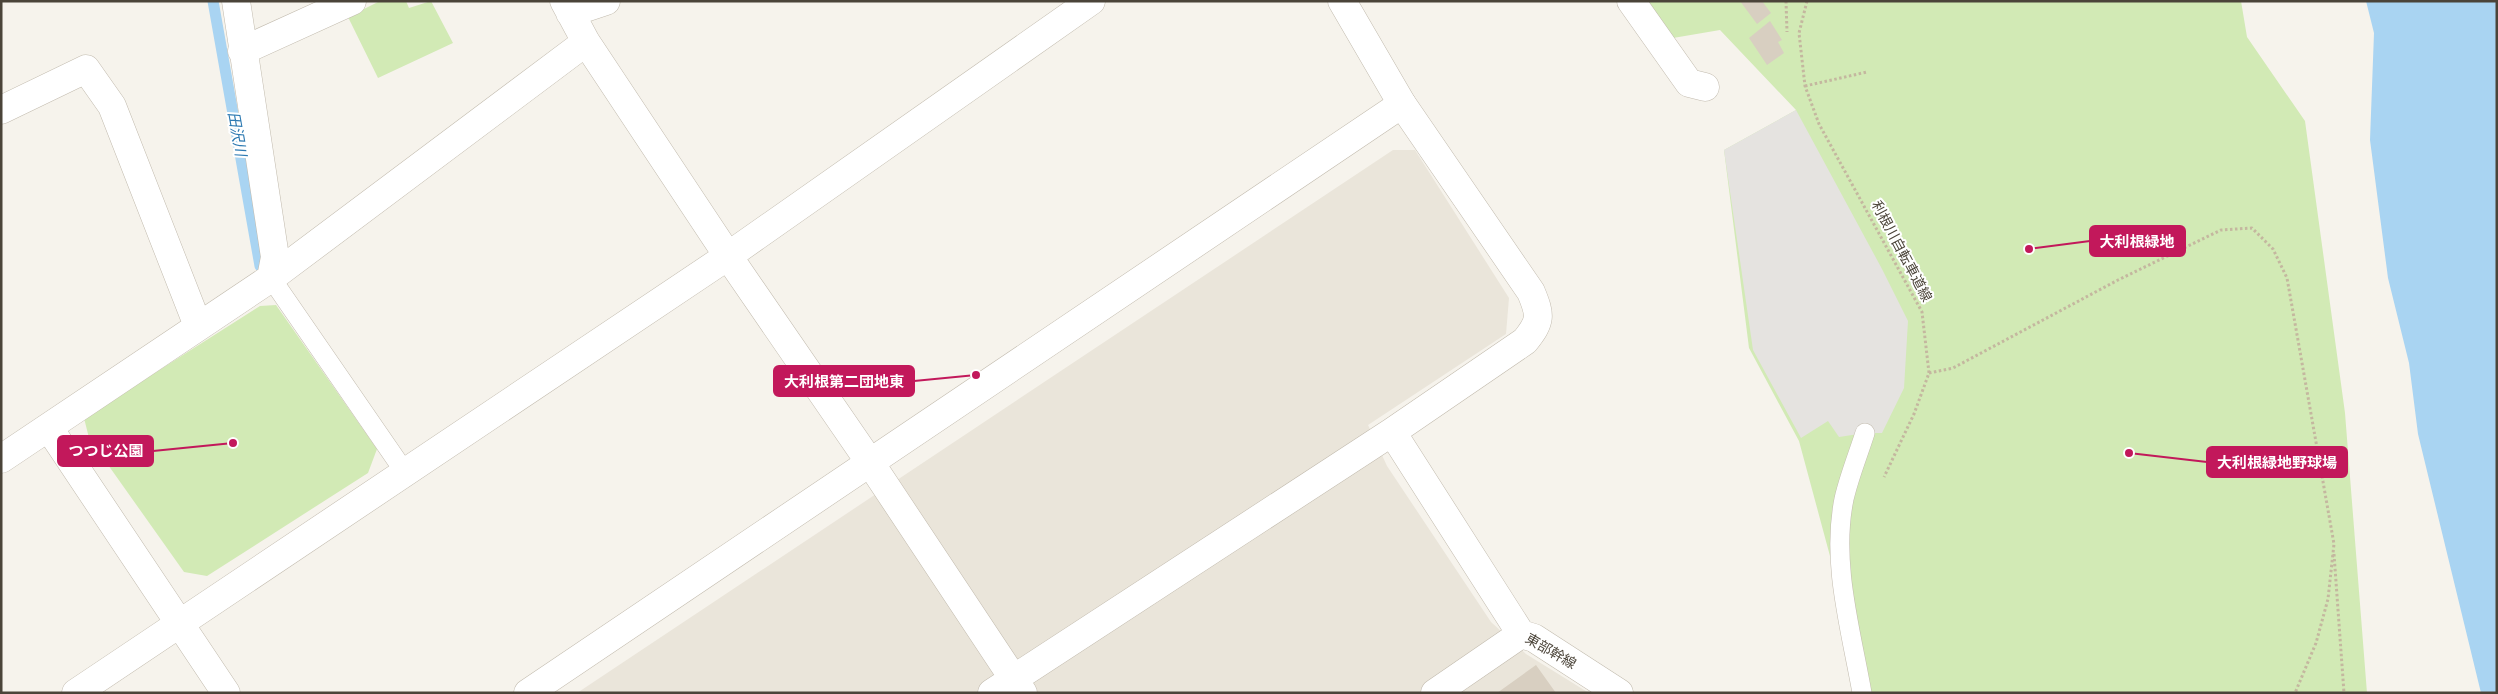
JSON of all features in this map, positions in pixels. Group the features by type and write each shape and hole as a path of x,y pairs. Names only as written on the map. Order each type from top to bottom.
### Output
{"street":[{"path":"236,1 275,257 271,278"},
{"path":"242,50 352,1"},
{"path":"606,1 567,7 586,42 728,256 869,461 1010,688 1525,341 1537,326 1539,311 1531,292 1402,104 1342,1"},
{"path":"76,693 182,624 404,471 728,256 1091,1"},
{"path":"1631,1 1689,83 1705,87"},
{"path":"1,459 271,278 586,42"},
{"path":"1,110 86,69 112,106 198,326"},
{"path":"528,693 869,461 1402,104"},
{"path":"49,428 182,624 226,693"},
{"path":"1392,432 1521,634"},
{"name":"東部幹線","path":"1435,693 1521,634 1534,638 1619,693"}],"lane":[{"path":"271,278 404,471"},
{"path":"1862,693 1842,580 1840,540 1844,499 1865,433"}],"path":[{"path":"1786,1 1787,32"},
{"name":"利根川自転車道線","path":"1807,1 1799,33 1805,86 1819,124 1922,312 1929,373 1914,414 1881,484"},
{"path":"1805,86 1867,72"},
{"path":"1929,373 1953,368 2118,280 2221,230 2252,228 2273,249 2287,278 2334,544 2344,693"},
{"path":"2295,693 2316,643 2328,599 2334,544"}],"shaded area":[{"path":"1796,110 1908,321 1904,388 1882,433 1865,433 1839,437 1828,421 1801,438 1753,350 1724,150"},
{"path":"1393,150 1415,150 1509,298 1506,334 1368,425 1387,466 1491,622 1526,654 1589,693 577,693"}],"green space":[{"path":"380,1 406,1 409,8 431,1 453,43 378,78 348,17"},
{"path":"1648,1 2241,1 2247,37 2305,121 2345,413 2367,693 1854,693 1837,582 1799,441 1749,348 1724,150 1796,110 1720,30 1673,38"},
{"path":"276,305 377,449 368,473 207,576 184,572 89,438 84,418 260,306"}],"water":[{"path":"2366,1 2497,1 2497,693 2481,693 2418,434 2409,363 2388,278 2370,140 2374,33"}],"building":[{"path":"1740,1 1762,1 1771,13 1757,24"},
{"path":"1770,21 1782,40 1778,42 1784,53 1767,65 1749,38"},
{"path":"1536,665 1556,693 1497,693"}],"waterway":[{"name":"田沢川","path":"213,1 260,266"}],"place":[{"name":"大利根緑地","path":"2029,249"},
{"name":"大利根第二団地東","path":"976,375"},
{"name":"つつじ公園","path":"233,443"},
{"name":"大利根緑地野球場","path":"2129,453"}]}
